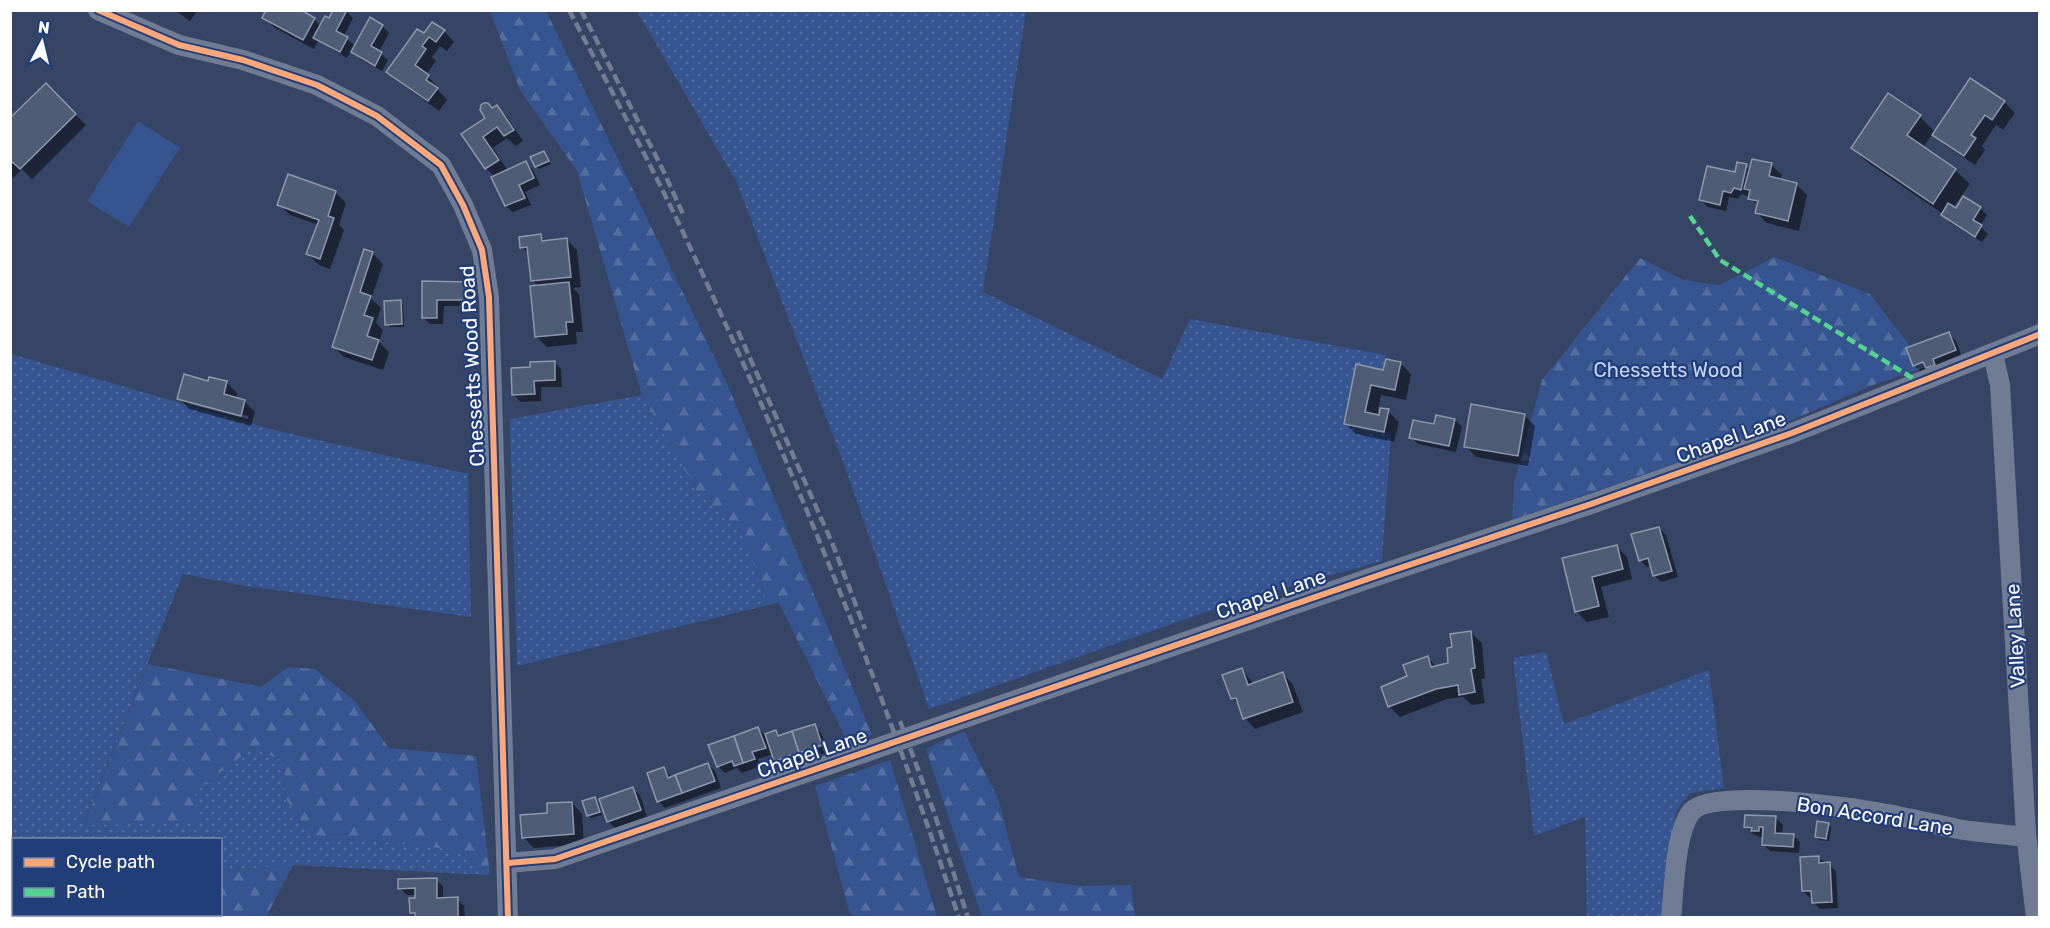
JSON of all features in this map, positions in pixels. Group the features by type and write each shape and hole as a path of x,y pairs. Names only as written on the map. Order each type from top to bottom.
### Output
{"street":[{"name":"Chessetts Wood Road","path":"98,10 178,45 243,60 317,85 377,116 441,165 463,205 482,250 489,297 508,918"},
{"name":"Chapel Lane","path":"507,863 555,859 1388,572 1605,500 1792,433 2040,334"},
{"name":"Valley Lane","path":"1993,354 2000,385 2026,837 2036,918"},
{"name":"Bon Accord Lane","path":"1671,918 1681,832 1693,810 1712,802 1773,801 1832,805 1959,829 2026,837"}],"green space":[{"path":"490,11 546,11 726,381 872,735 850,747 779,603 768,605 742,532 698,493 642,395 577,171 520,90"},
{"path":"637,11 1026,11 983,292 1162,379 1190,319 1386,355 1383,370 1356,364 1344,423 1391,434 1382,561 1238,601 929,709 846,470 737,183"},
{"path":"138,121 180,148 129,227 87,201"},
{"name":"Chessetts Wood","path":"1775,257 1870,294 1926,367 1873,385 1757,435 1512,520 1514,483 1542,380 1640,258 1683,280 1719,285"},
{"path":"11,354 274,430 468,474 471,617 246,586 183,574 84,824 195,792 252,748 284,761 285,798 314,839 367,840 457,850 490,875 293,865 222,871 222,838 12,838 11,846"},
{"path":"642,395 698,493 742,532 768,605 517,666 510,419"},
{"path":"1546,652 1564,724 1709,670 1724,788 1690,793 1676,811 1662,917 1587,917 1585,817 1534,836 1513,658"},
{"path":"148,664 261,687 288,667 315,669 355,701 389,748 476,756 490,875 457,850 367,840 314,839 285,798 284,761 252,748 195,792 197,823 84,825"},
{"path":"964,731 998,798 1019,877 1080,886 1131,885 1135,917 982,917 926,749"},
{"path":"890,760 937,917 854,917 849,911 815,786"},
{"path":"293,865 266,917 101,918 99,916 222,916 222,871"}],"building":[{"path":"266,10 301,10 315,18 303,40 262,18"},
{"path":"333,10 347,10 336,31 348,37 340,52 313,38 325,16 329,18"},
{"path":"370,17 383,25 371,46 382,52 375,66 351,52"},
{"path":"432,22 445,30 436,42 429,37 422,46 426,49 415,65 429,75 426,80 438,88 428,101 386,72 417,29 424,33"},
{"path":"1970,78 2005,101 1992,120 1985,115 1971,135 1976,138 1964,156 1932,135"},
{"path":"46,83 76,114 20,169 10,160 10,118"},
{"path":"1888,93 1921,115 1907,135 1956,169 1933,204 1851,148"},
{"path":"484,103 488,103 492,108 497,105 514,130 504,136 497,127 483,137 499,160 485,169 461,134 485,118 480,110"},
{"path":"544,151 549,161 535,167 530,157"},
{"path":"1752,159 1772,163 1769,176 1797,183 1788,221 1755,213 1758,201 1748,199 1750,190 1744,189"},
{"path":"526,161 534,178 519,185 525,198 505,206 491,177"},
{"path":"1737,162 1747,164 1741,190 1734,188 1731,193 1723,191 1720,205 1699,200 1707,166 1735,172"},
{"path":"288,174 336,191 328,216 334,218 320,259 306,254 319,220 277,205"},
{"path":"1963,196 1981,207 1973,220 1982,225 1975,237 1941,215 1948,203 1956,208"},
{"path":"541,234 542,241 567,238 571,277 531,281 527,247 520,248 519,237"},
{"path":"364,249 373,252 360,292 371,296 364,315 373,318 367,336 379,340 372,360 332,347"},
{"path":"422,281 468,282 468,300 437,300 437,318 422,318"},
{"path":"569,282 573,322 566,322 567,334 535,337 530,286"},
{"path":"401,300 402,324 385,325 384,301"},
{"path":"1949,332 1956,350 1933,359 1935,365 1926,368 1923,362 1913,366 1906,348"},
{"path":"1386,359 1401,362 1395,390 1371,385 1365,412 1379,415 1380,408 1389,409 1384,432 1344,424 1356,364 1383,370"},
{"path":"555,361 555,380 534,381 535,394 512,395 511,368 530,367 530,362"},
{"path":"184,374 208,381 209,377 227,381 224,394 245,400 241,416 177,399"},
{"path":"1471,404 1525,414 1518,456 1464,447"},
{"path":"1436,415 1455,419 1449,446 1409,438 1413,420 1434,424"},
{"path":"1659,527 1672,571 1653,576 1648,558 1639,561 1631,534"},
{"path":"1617,545 1623,569 1592,577 1599,606 1575,612 1562,558"},
{"path":"1471,631 1475,668 1471,669 1475,692 1459,695 1458,685 1436,689 1388,707 1381,687 1407,676 1403,665 1428,656 1431,667 1448,663 1447,648 1452,647 1450,634"},
{"path":"1242,668 1248,685 1283,672 1293,702 1243,719 1236,698 1231,699 1222,675"},
{"path":"815,724 822,745 799,753 792,731"},
{"path":"758,727 766,748 752,752 755,759 743,763 734,736"},
{"path":"776,730 778,736 792,731 799,753 774,761 765,734"},
{"path":"734,736 743,763 734,766 732,761 717,767 708,745"},
{"path":"708,763 715,781 682,793 675,775"},
{"path":"664,767 668,778 675,775 682,793 657,802 647,773"},
{"path":"633,787 641,810 607,822 599,799"},
{"path":"595,797 600,812 587,816 582,801"},
{"path":"572,802 574,834 522,838 520,815 547,813 547,803"},
{"path":"1745,815 1776,816 1775,833 1794,834 1793,847 1762,845 1763,827 1759,827 1759,831 1751,831 1752,828 1744,827"},
{"path":"1817,821 1829,823 1826,839 1815,837"},
{"path":"1819,856 1819,863 1830,862 1832,902 1812,903 1811,891 1802,891 1800,857"},
{"path":"437,878 437,898 458,897 458,918 415,918 415,913 410,913 409,898 415,898 415,888 398,889 398,879"}],"railway":[{"path":"569,10 675,215 764,410 867,662 959,918"},
{"path":"581,10 683,214"},
{"path":"738,331 833,545 865,629"},
{"path":"900,721 935,815 968,918"}],"marked path":[{"path":"1690,216 1720,260 1919,382"}],"cycle path":[{"path":"98,10 179,45 243,60 317,85 377,116 441,165 463,205 482,250 489,297 508,918"},
{"path":"507,863 555,859 1594,503 1792,433 2040,334"}]}
